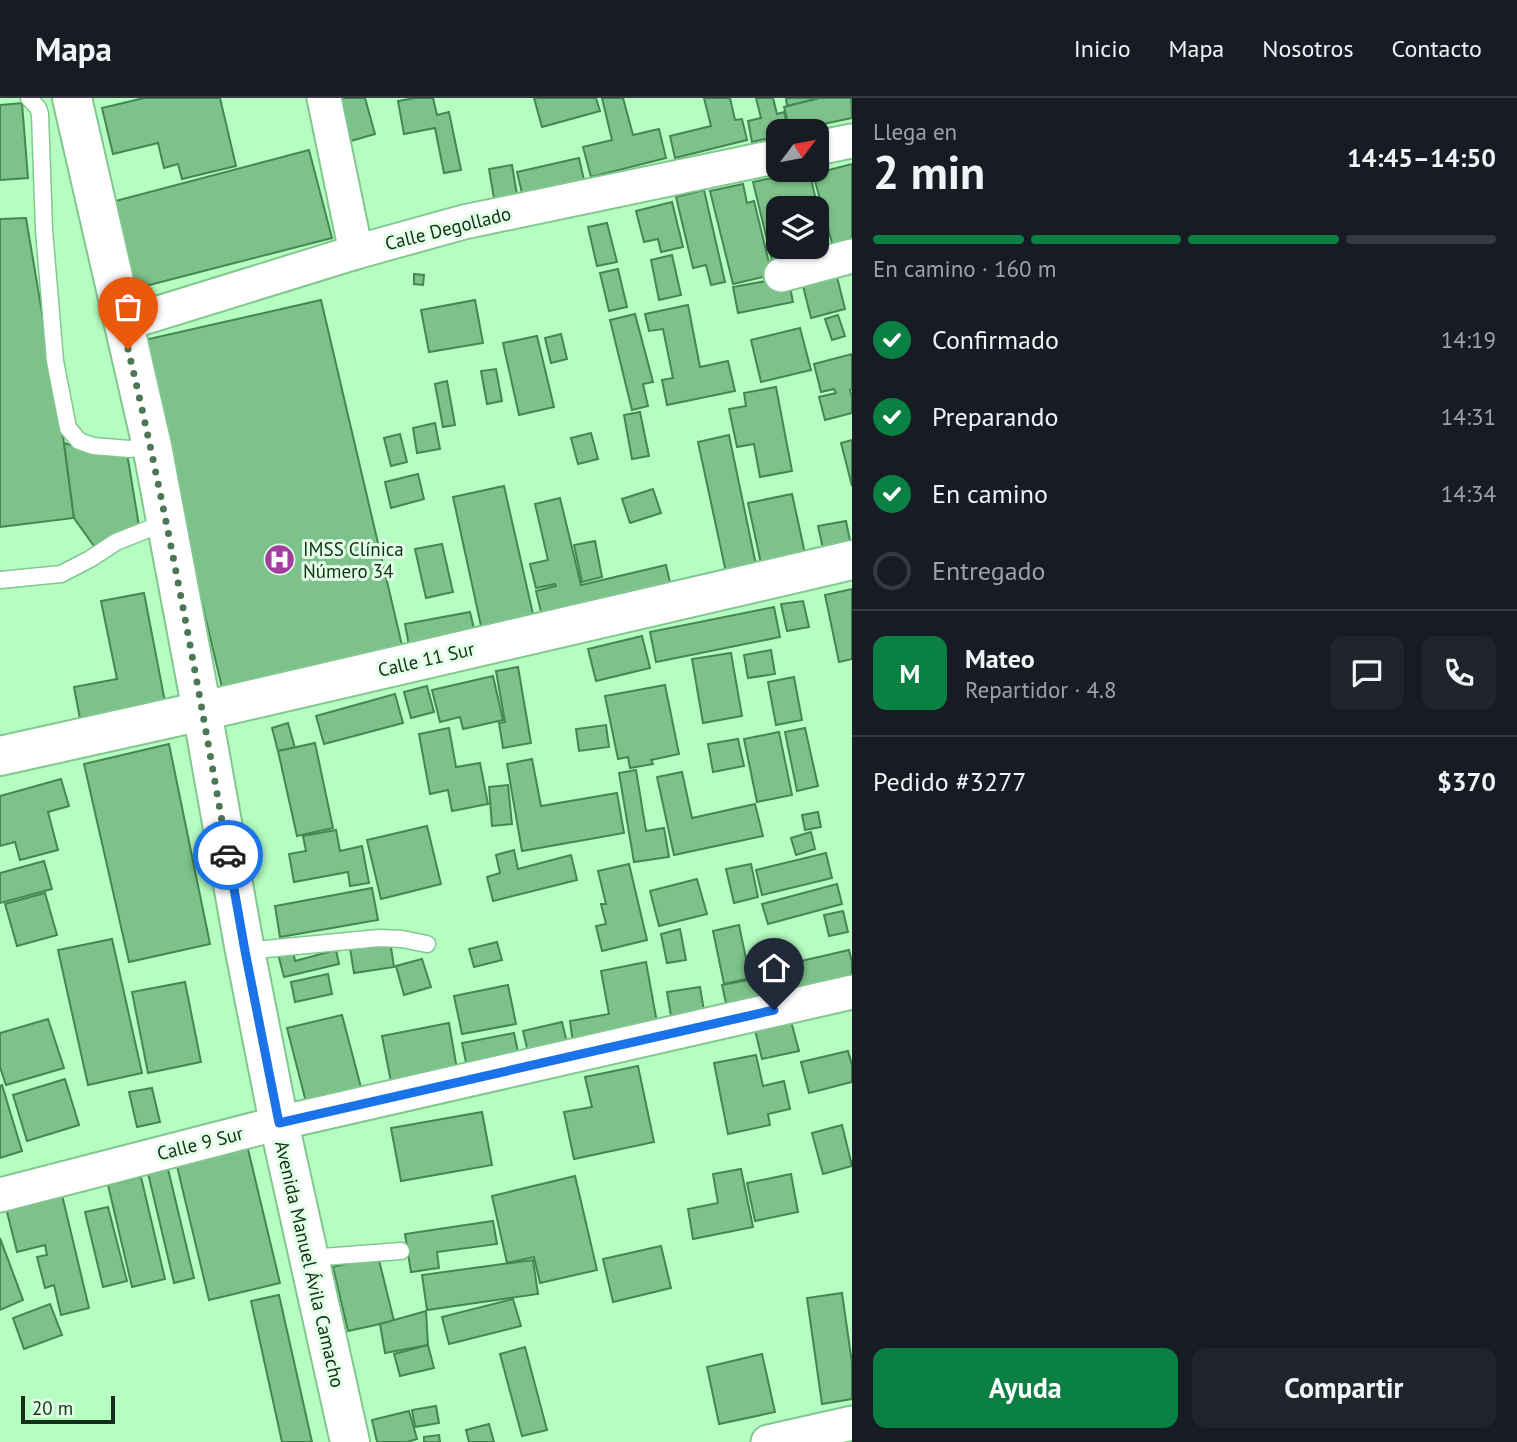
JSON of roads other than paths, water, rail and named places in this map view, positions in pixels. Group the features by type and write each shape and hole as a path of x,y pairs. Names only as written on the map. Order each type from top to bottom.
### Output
{"main road":[{"name":"Avenida Manuel Ávila Camacho","path":"72,98 152,446 279,1123 351,1442"},
{"name":"Calle 11 Sur","path":"0,756 852,560"}],"street":[{"path":"324,98 356,252"},
{"path":"830,145 852,141"},
{"name":"Calle Degollado","path":"123,324 356,252 464,222 766,159"},
{"path":"780,275 852,256"},
{"name":"Calle 9 Sur","path":"0,1195 279,1123 852,992"},
{"path":"768,1442 852,1423"}],"lane":[{"path":"29,98 38,107 40,114 44,230 55,361 68,428 79,441 93,446 129,449 152,446"},
{"path":"0,580 61,574 116,542 166,522"},
{"path":"245,951 379,938 427,944"},
{"path":"309,1258 401,1251"}],"place":[{"name":"IMSS Clínica Número 34","path":"280,560"}]}
